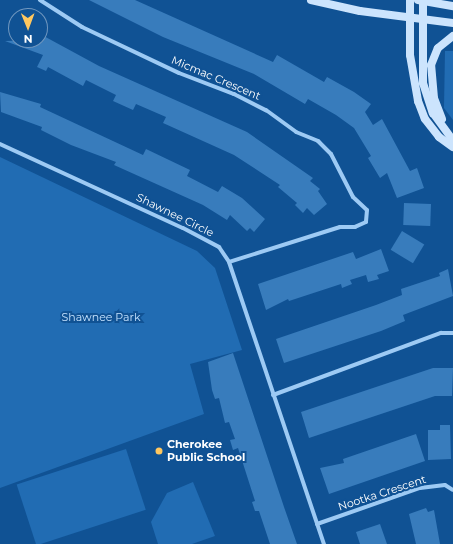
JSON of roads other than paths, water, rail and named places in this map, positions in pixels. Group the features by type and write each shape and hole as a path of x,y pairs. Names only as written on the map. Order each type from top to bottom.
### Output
{"main road":[{"path":"311,0 409,18 453,23"},
{"path":"410,0 409,18 413,82 418,101 425,119 439,137 453,147"},
{"path":"451,138 433,113 424,83 423,20 420,0 453,6"},
{"path":"451,138 434,98 431,65 438,48 453,36"}],"street":[{"name":"Micmac Crescent","path":"40,0 100,36 179,73 234,94 266,110 296,132 318,141 331,154 353,197 367,210 366,222 355,227 340,227 229,262"},
{"name":"Shawnee Circle","path":"0,144 205,238 218,247 229,262 324,544"},
{"path":"273,395 441,333 453,333"},
{"name":"Nootka Crescent","path":"317,524 420,488 445,485 453,490"}],"place":[{"name":"Cherokee Public School","path":"159,451"}],"park label":[{"name":"Shawnee Park","path":"101,317"}]}
